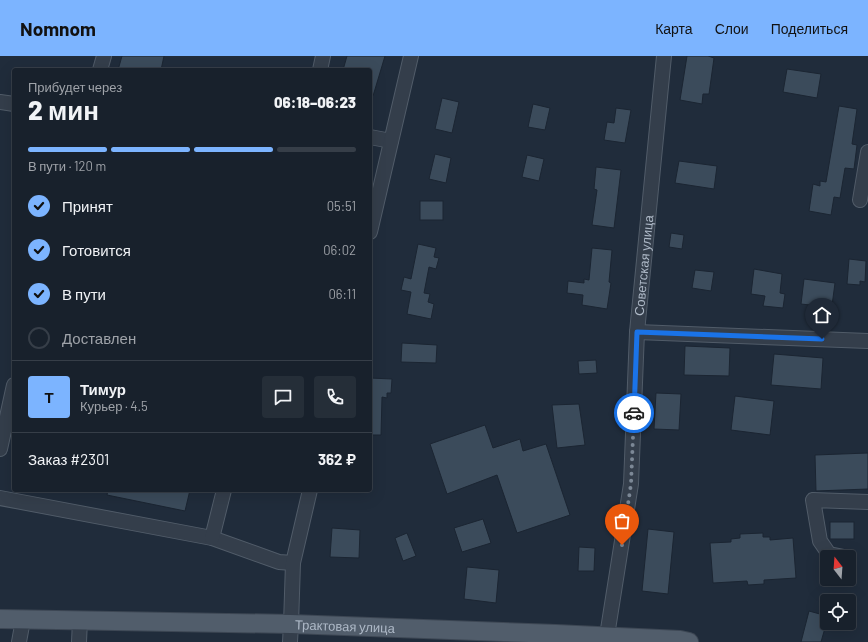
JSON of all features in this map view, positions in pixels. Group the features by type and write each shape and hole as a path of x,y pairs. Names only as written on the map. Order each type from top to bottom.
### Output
{"main road":[{"name":"Трактовая улица","path":"0,619 291,624 606,639 680,640 688,642"}],"street":[{"path":"101,68 104,56"},
{"path":"320,68 323,56"},
{"path":"372,215 375,189 391,141 411,56"},
{"name":"Советская улица","path":"606,639 631,484 637,332 664,56"},
{"path":"0,102 12,104"},
{"path":"372,137 391,141"},
{"path":"860,200 868,152"},
{"path":"637,332 868,340"},
{"path":"0,449 12,393"},
{"path":"212,538 224,492"},
{"path":"290,642 293,563 310,492"},
{"path":"0,498 212,538 279,562 293,563"},
{"path":"826,550 820,541 813,500 868,502"},
{"path":"19,642 23,620"},
{"path":"79,642 80,620"}],"building":[{"path":"122,56 164,56 161,68 119,68"},
{"path":"347,56 385,56 373,96 372,68 344,68"},
{"path":"687,56 708,56 714,58 709,94 703,94 702,104 680,100"},
{"path":"787,69 821,74 817,98 783,92"},
{"path":"442,98 459,102 452,133 435,129"},
{"path":"533,104 550,108 545,130 528,127"},
{"path":"839,106 857,109 852,144 857,145 854,169 845,168 840,198 834,197 831,215 809,211 813,184 820,186 820,181 826,182"},
{"path":"616,108 631,110 625,143 604,140 607,122 614,123"},
{"path":"435,154 451,158 446,183 429,179"},
{"path":"527,155 544,159 539,181 522,177"},
{"path":"679,161 717,166 714,189 675,183"},
{"path":"596,167 621,170 614,228 592,225 597,190 594,189"},
{"path":"420,201 443,201 443,220 420,220"},
{"path":"671,233 684,235 682,249 669,247"},
{"path":"418,244 436,248 434,257 439,258 436,269 429,267 424,293 430,294 428,302 434,304 431,319 407,314 411,292 401,290 404,277 411,279"},
{"path":"592,248 612,250 609,282 611,283 607,309 582,305 583,295 567,293 568,281 584,283 584,279 589,280"},
{"path":"849,259 866,261 865,282 860,281 860,285 847,284"},
{"path":"754,269 782,274 780,293 785,294 783,308 763,306 765,296 751,294"},
{"path":"695,270 714,272 711,291 692,288"},
{"path":"804,279 835,283 831,313 819,311 819,306 801,304"},
{"path":"402,343 437,345 436,363 401,362"},
{"path":"685,346 730,348 729,376 684,375"},
{"path":"774,354 823,358 821,389 771,385"},
{"path":"596,360 597,373 579,374 578,361"},
{"path":"372,378 392,379 391,393 387,393 387,398 382,397 381,435 372,435"},
{"path":"656,393 681,394 679,430 654,429"},
{"path":"735,396 774,401 770,435 731,430"},
{"path":"579,404 585,445 557,448 552,405"},
{"path":"485,425 493,448 520,439 523,451 546,444 570,515 517,533 497,475 447,494 430,444"},
{"path":"868,453 868,489 816,491 815,455"},
{"path":"108,492 190,492 185,511 107,495"},
{"path":"483,519 491,543 462,552 454,528"},
{"path":"830,522 854,522 854,539 830,539"},
{"path":"332,528 360,530 359,558 330,557"},
{"path":"648,529 674,532 668,594 642,591"},
{"path":"407,533 416,556 403,561 395,538"},
{"path":"763,533 763,537 770,537 770,540 793,538 796,578 764,580 764,584 748,585 747,581 713,583 710,543 731,542 731,539 740,538 740,534"},
{"path":"579,547 595,548 594,571 578,571"},
{"path":"467,567 499,570 496,603 464,599"},
{"path":"809,611 820,614 820,630 824,630 821,642 801,642"}],"way so far":[{"path":"622,545 631,484 634,413"}],"route":[{"path":"634,413 637,332 822,339"}]}
